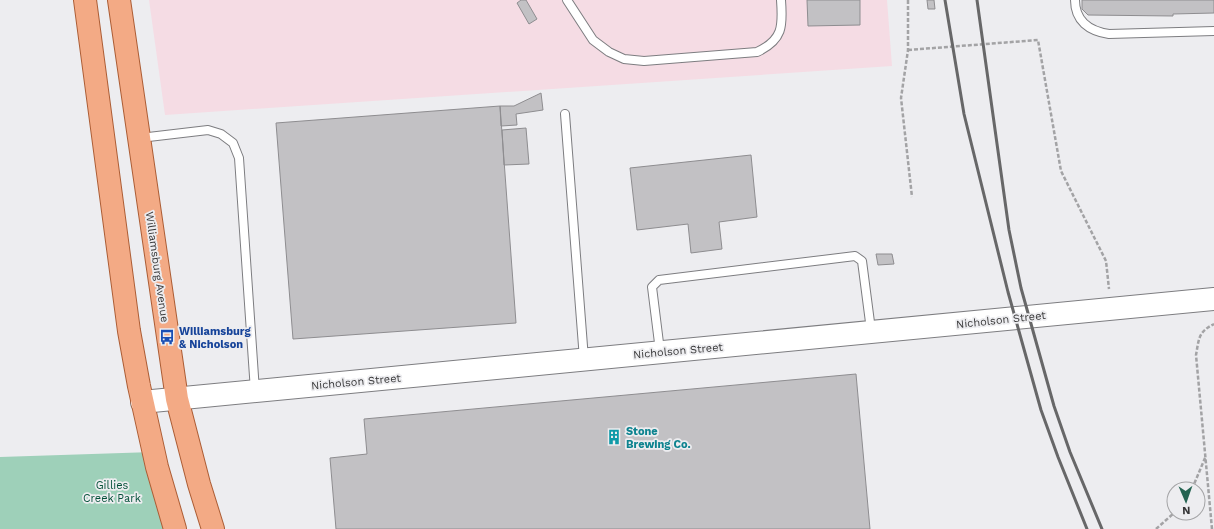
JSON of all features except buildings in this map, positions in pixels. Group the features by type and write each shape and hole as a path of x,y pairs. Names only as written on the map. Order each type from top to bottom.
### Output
{"main road":[{"path":"85,0 130,331 142,402 157,467 176,529"},
{"name":"Williamsburg Avenue","path":"119,0 177,399 199,484 213,529"},
{"name":"Nicholson Street","path":"142,402 1214,299"}],"lane":[{"path":"566,0 593,40 609,52 624,59 644,61 757,52 769,46 779,36 782,22 781,0"},
{"path":"1075,0 1075,8 1080,20 1088,27 1098,32 1109,34 1214,31"},
{"path":"565,114 584,360"},
{"path":"139,138 208,130 221,134 233,143 239,158 255,392"},
{"path":"660,353 652,287 659,280 854,256 862,261 871,333"}],"path":[{"path":"908,0 908,50 901,98 912,197"},
{"path":"908,50 1038,40 1061,171 1106,261 1112,309"},
{"path":"1212,529 1196,355 1199,337 1205,328 1214,324"},
{"path":"1195,481 1206,456"},
{"path":"1156,529 1166,520"}],"shaded area":[{"path":"149,0 887,0 892,66 165,115"}],"green space":[{"name":"Gillies Creek Park","path":"153,452 175,529 0,529 0,457"}],"railway":[{"path":"945,0 964,114 1008,292 1041,410 1087,529"},
{"path":"977,0 1009,230 1021,288 1054,406 1070,452 1102,529"}],"place":[{"name":"Williamsburg & Nicholson","path":"167,337"},
{"name":"Stone Brewing Co.","path":"614,437"}]}
